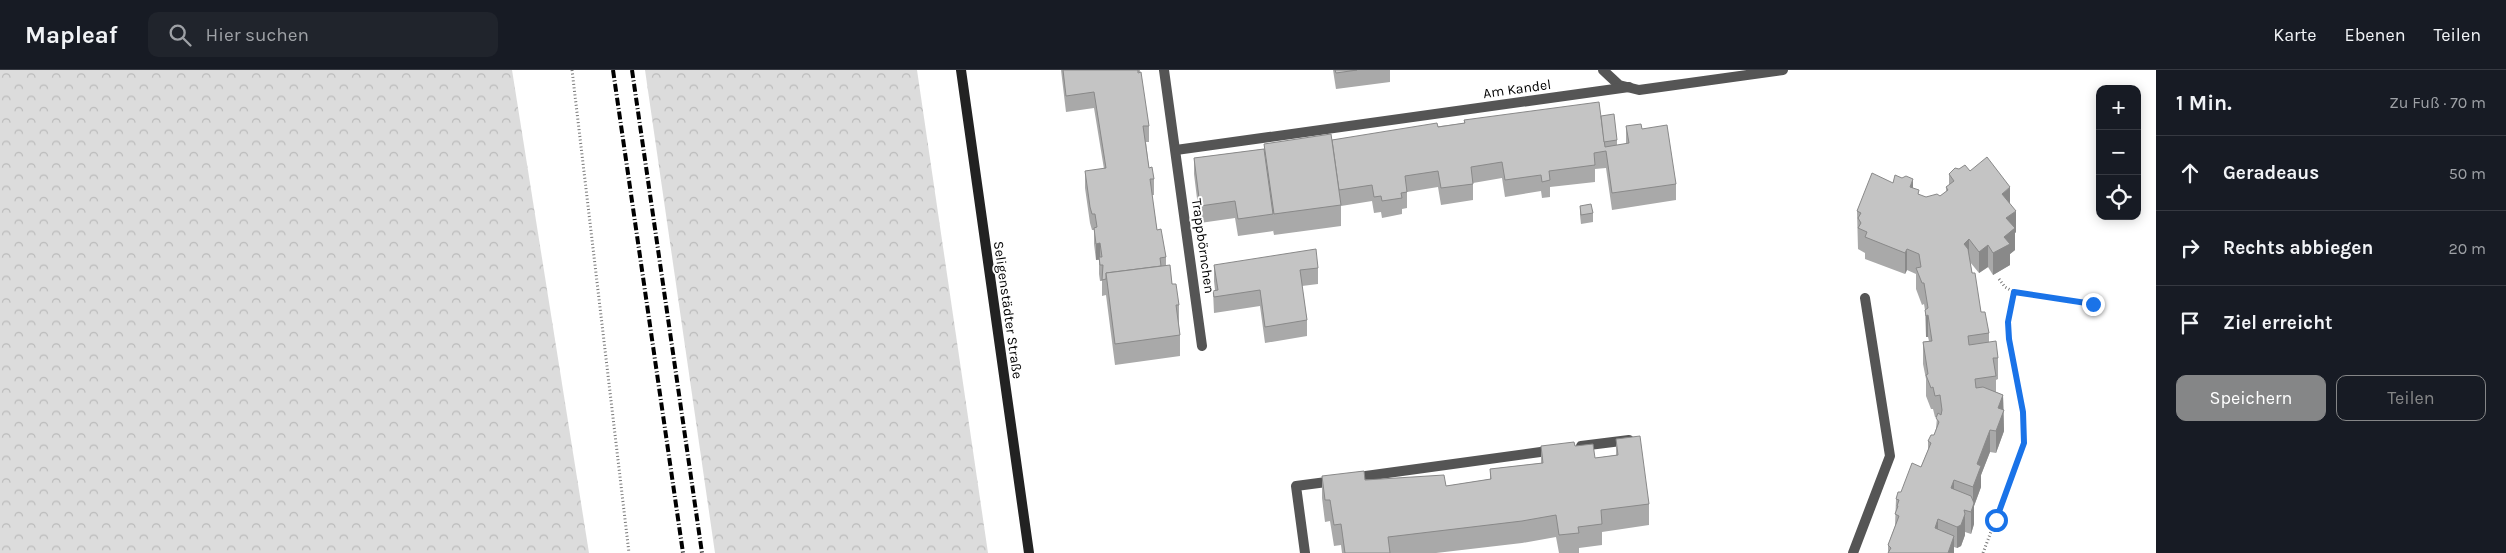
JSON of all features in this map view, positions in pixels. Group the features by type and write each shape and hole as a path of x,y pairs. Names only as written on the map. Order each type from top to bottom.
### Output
{"street":[{"name":"Seligenstädter Straße","path":"961,70 1028,553"},
{"name":"Trappbörnchen","path":"1164,70 1202,346"},
{"path":"1602,70 1619,85 1629,87"},
{"name":"Am Kandel","path":"1176,150 1629,87 1639,90 1652,89 1783,70"},
{"path":"1853,553 1890,456 1865,298"},
{"path":"1305,553 1296,486 1636,439"}],"path":[{"path":"572,70 629,553"},
{"path":"1999,279 2005,287 2014,292 2093,304"},
{"path":"1983,553 2024,443 2023,412 2009,339 2008,322 2014,292"}],"green space":[{"path":"0,70 512,70 589,553 0,553"},
{"path":"645,70 917,70 988,553 715,553"}],"building":[{"path":"1063,70 1138,70 1138,73 1141,72 1149,126 1143,126 1149,168 1152,167 1154,179 1150,179 1157,230 1161,229 1166,257 1160,258 1161,266 1106,273 1106,279 1102,280 1103,265 1100,265 1099,257 1102,257 1100,243 1096,244 1094,228 1097,227 1095,214 1092,214 1090,207 1085,171 1106,168 1094,92 1066,96"},
{"path":"1335,70 1357,70 1336,73"},
{"path":"1599,102 1605,147 1629,143 1626,126 1641,124 1642,129 1667,125 1676,184 1612,193 1606,151 1594,153 1595,165 1549,171 1550,180 1542,182 1541,175 1505,180 1502,162 1471,167 1473,184 1441,188 1438,171 1405,176 1407,192 1401,193 1402,198 1382,201 1381,196 1374,197 1372,185 1339,190 1332,140 1437,123 1438,127 1465,123 1464,120"},
{"path":"1614,114 1617,140 1604,142 1601,116"},
{"path":"1331,134 1341,205 1274,214 1264,144"},
{"path":"1264,149 1273,214 1238,219 1235,201 1200,206 1194,158"},
{"path":"1987,157 2010,187 2002,194 2016,211 2006,218 2015,228 2004,237 2010,244 1993,253 1988,245 1979,252 1969,239 1964,244 1968,249 1972,273 1975,273 1981,312 1985,312 1989,333 1968,336 1969,345 1996,341 1998,358 1993,358 1996,376 1975,379 1976,388 1983,387 2003,395 1998,408 2004,410 1996,431 1990,430 1977,464 1981,466 1973,487 1954,480 1951,488 1971,496 1974,503 1971,512 1964,510 1965,514 1961,525 1957,527 1938,519 1935,528 1954,536 1948,553 1888,553 1891,548 1888,545 1899,516 1895,514 1899,500 1896,499 1898,492 1901,492 1912,463 1921,467 1931,443 1928,441 1931,435 1934,435 1939,422 1936,418 1938,413 1941,415 1942,410 1940,395 1935,396 1933,387 1931,388 1926,375 1928,374 1923,342 1932,341 1928,315 1926,316 1925,310 1928,308 1924,283 1922,283 1916,268 1921,267 1919,254 1907,249 1905,253 1865,237 1867,232 1858,228 1861,223 1858,218 1861,213 1857,211 1872,173 1893,183 1895,175 1902,178 1906,176 1913,179 1910,187 1919,190 1918,194 1926,197 1937,194 1940,196 1948,190 1946,187 1954,181 1949,174 1955,168 1959,169 1965,165 1970,171"},
{"path":"1591,204 1593,213 1581,215 1580,206"},
{"path":"1316,249 1318,268 1300,270 1307,320 1265,327 1260,290 1214,297 1213,291 1218,290 1214,265"},
{"path":"1170,265 1172,284 1176,284 1179,305 1176,305 1180,335 1115,344 1106,273"},
{"path":"1640,436 1649,504 1601,510 1602,524 1578,527 1579,533 1559,535 1556,515 1522,521 1388,537 1390,553 1345,553 1341,524 1334,525 1330,500 1325,500 1322,476 1364,471 1365,480 1444,475 1446,486 1491,479 1490,469 1543,463 1541,446 1574,442 1575,446 1593,444 1595,458 1618,455 1616,439"}],"railway":[{"path":"613,70 683,553"},
{"path":"632,70 702,553"}],"route":[{"path":"1996,520 2024,443 2023,412 2010,354 2009,339 2008,322 2014,292 2093,304"}]}
